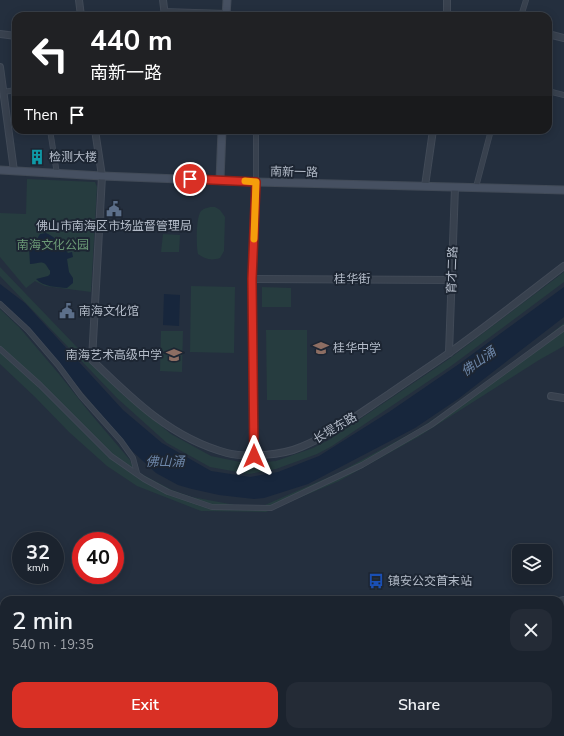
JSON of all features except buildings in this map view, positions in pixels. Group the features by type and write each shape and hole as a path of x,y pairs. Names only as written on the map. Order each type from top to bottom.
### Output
{"main road":[{"path":"226,12 227,0"},
{"path":"220,180 222,134"},
{"name":"南新一路","path":"0,170 56,174 256,182 564,190"}],"street":[{"path":"79,0 80,12"},
{"path":"163,0 165,12"},
{"path":"447,0 447,12"},
{"path":"523,12 526,0"},
{"path":"0,34 12,36"},
{"path":"552,35 564,38"},
{"path":"0,67 14,171"},
{"path":"3,92 12,91"},
{"path":"552,92 564,95"},
{"path":"51,134 56,174"},
{"path":"97,134 102,176"},
{"path":"254,456 252,279 256,182 256,134"},
{"path":"425,186 432,134"},
{"path":"476,187 490,134"},
{"name":"长堤东路","path":"102,176 92,360 140,406 175,431 208,446 228,453 254,456 272,454 300,448 325,436 449,353 564,266"},
{"name":"育才二路","path":"449,353 456,187"},
{"name":"桂华街","path":"252,279 452,280"},
{"path":"0,304 28,330 58,365 81,396 121,441 133,458 137,473"},
{"path":"0,349 40,385 111,456 168,492 212,507 271,508 362,465 431,425 492,382 564,328"},
{"path":"551,396 564,398"}],"green space":[{"name":"南海文化公园","path":"27,179 95,182 97,187 91,292 45,286 35,281 26,288 0,257 0,213 26,214"},
{"path":"215,207 220,210 225,217 224,251 220,258 214,259 206,258 198,254 197,245 197,225 199,214 202,210"},
{"path":"163,234 180,235 179,252 161,252"},
{"path":"0,267 121,393 171,434 211,456 250,464 276,461 313,448 329,440 449,359 564,272 564,282 451,366 332,446 317,454 276,469 249,474 210,467 167,443 117,398 0,276"},
{"path":"191,286 235,287 234,353 190,352"},
{"path":"262,287 291,288 291,307 262,307"},
{"path":"0,309 19,327 59,374 130,460 134,470 172,490 192,497 235,505 265,505 338,473 417,430 454,406 537,345 564,323 564,346 539,360 418,437 339,481 266,512 201,511 137,486 107,466 69,432 0,364"},
{"path":"266,330 307,330 307,400 267,400"},
{"path":"161,331 183,331 182,372 160,371"}],"water":[{"path":"46,233 56,239 68,253 72,252 73,257 67,259 69,272 73,278 73,283 67,288 50,286 39,282 36,279 48,276 50,271 46,265 42,263 30,264 29,247 34,246 35,241 40,234"},
{"name":"佛山涌","path":"0,284 25,303 123,410 162,443 211,471 250,477 278,472 319,456 389,412 459,364 564,287 564,317 458,399 415,428 308,484 264,498 254,499 219,495 192,489 178,485 156,473 131,450 26,325 0,302"},
{"path":"164,294 180,295 179,326 163,325"}],"slow traffic":[{"path":"245,181 256,182 254,239"}],"place":[{"name":"检测大楼","path":"37,157"},
{"name":"佛山市南海区市场监督管理局","path":"114,209"},
{"name":"南海文化馆","path":"67,311"},
{"name":"桂华中学","path":"321,348"},
{"name":"南海艺术高级中学","path":"174,355"},
{"name":"镇安公交首末站","path":"376,581"}],"route":[{"path":"190,179 256,182 252,279 254,456"}]}
